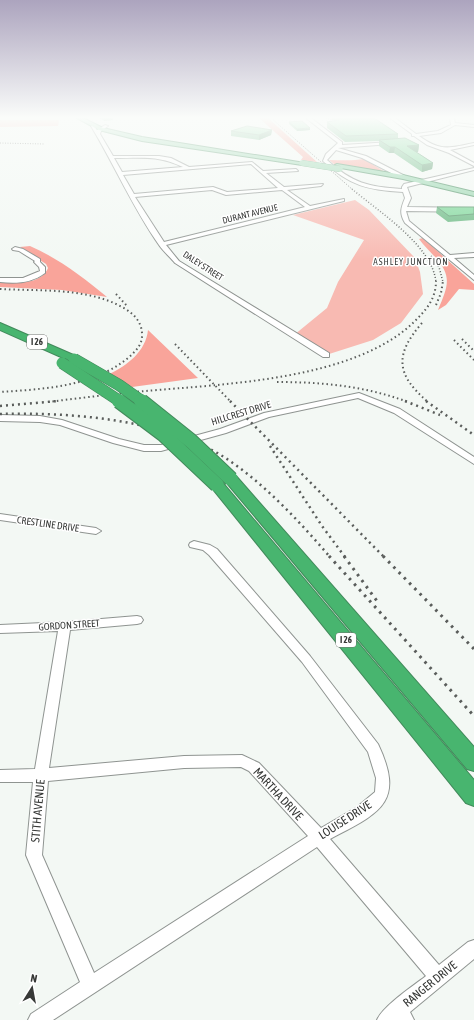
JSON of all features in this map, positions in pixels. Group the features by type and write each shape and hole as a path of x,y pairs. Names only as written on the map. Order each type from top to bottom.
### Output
{"highway":[{"name":"I 26","path":"0,326 68,361 139,413 189,456 224,482 474,762"},
{"name":"I 26","path":"0,336 68,361"},
{"name":"I 26","path":"224,482 474,796"}],"main road":[{"path":"323,166 474,193"},
{"path":"338,168 403,177 474,197"}],"street":[{"name":"DALEY STREET","path":"116,166 131,196 162,244 177,262 326,355"},
{"path":"183,166 188,168"},
{"path":"120,174 219,166"},
{"path":"255,166 309,208"},
{"path":"332,166 352,182 375,189 406,191"},
{"path":"381,166 403,177"},
{"path":"474,169 405,185 408,198 402,215 407,222 474,278"},
{"path":"262,172 296,170"},
{"path":"131,196 213,188 226,194 321,185"},
{"name":"DURANT AVENUE","path":"162,244 342,200"},
{"path":"403,209 474,210"},
{"path":"449,257 474,255"},
{"path":"0,280 20,280 37,277 43,272 42,267 36,262"},
{"name":"HILLCREST DRIVE","path":"0,418 40,419 62,423 123,443 144,448 161,448 223,431 268,416 359,395 397,411 474,460"},
{"name":"CRESTLINE DRIVE","path":"0,517 96,531"},
{"name":"LOUISE DRIVE","path":"37,1020 319,837 366,810 381,795 383,777 373,748 306,659 213,552 206,547 194,545"},
{"name":"GORDON STREET","path":"0,629 65,626 137,620"},
{"name":"STITH AVENUE","path":"65,626 41,775 34,855 91,986"},
{"name":"MARTHA DRIVE","path":"0,776 41,775 184,762 242,761 254,767 319,837 438,977"},
{"name":"RANGER DRIVE","path":"396,1016 438,977 474,948"}],"shaded area":[{"path":"344,166 375,166 385,172"},
{"path":"355,200 369,210 415,258 420,272 423,294 401,323 373,340 326,355 294,335 327,308 338,282 364,240 293,215"},
{"path":"423,238 474,284 474,290 459,289 446,305 438,310 446,288 446,276 440,263 419,239"},
{"path":"30,246 61,262 107,297 62,290 0,287 0,282 27,282 40,278 45,274 48,268 46,264 20,247"},
{"path":"148,330 198,378 132,387 109,374 129,362 140,351 144,345"}],"building":[{"path":"437,207 474,207 474,214 449,216"}],"railway":[{"path":"325,166 353,190"},
{"path":"352,189 403,230 415,242 425,255 432,268 436,282"},
{"path":"431,256 439,267 443,282"},
{"path":"214,385 288,375 325,367 360,355 391,340 416,320 424,312 433,298 436,282"},
{"path":"436,305 441,293 443,282"},
{"path":"0,289 58,291 101,298 119,305 132,314 139,322 142,333 141,341 134,353 114,368 99,375 83,381 50,388 0,392"},
{"path":"116,294 128,307"},
{"path":"422,323 407,344 403,354 402,364 404,373 409,382 428,402"},
{"path":"462,339 474,351"},
{"path":"454,340 474,360"},
{"path":"175,344 214,385"},
{"path":"277,382 343,386 376,392 406,401"},
{"path":"52,401 133,392 214,385"},
{"path":"214,385 231,402"},
{"path":"0,406 52,401"},
{"path":"48,402 52,401"},
{"path":"52,401 58,401"},
{"path":"230,401 384,557"},
{"path":"406,401 440,415"},
{"path":"426,401 474,435"},
{"path":"0,414 56,415 115,420 145,426 200,444 239,467 267,491 293,516 330,557"},
{"path":"270,446 322,526 345,557"},
{"path":"329,556 474,716"},
{"path":"344,556 377,601"},
{"path":"383,556 474,649"}],"district":[{"name":"ASHLEY JUNCTION","path":"411,262"}]}
